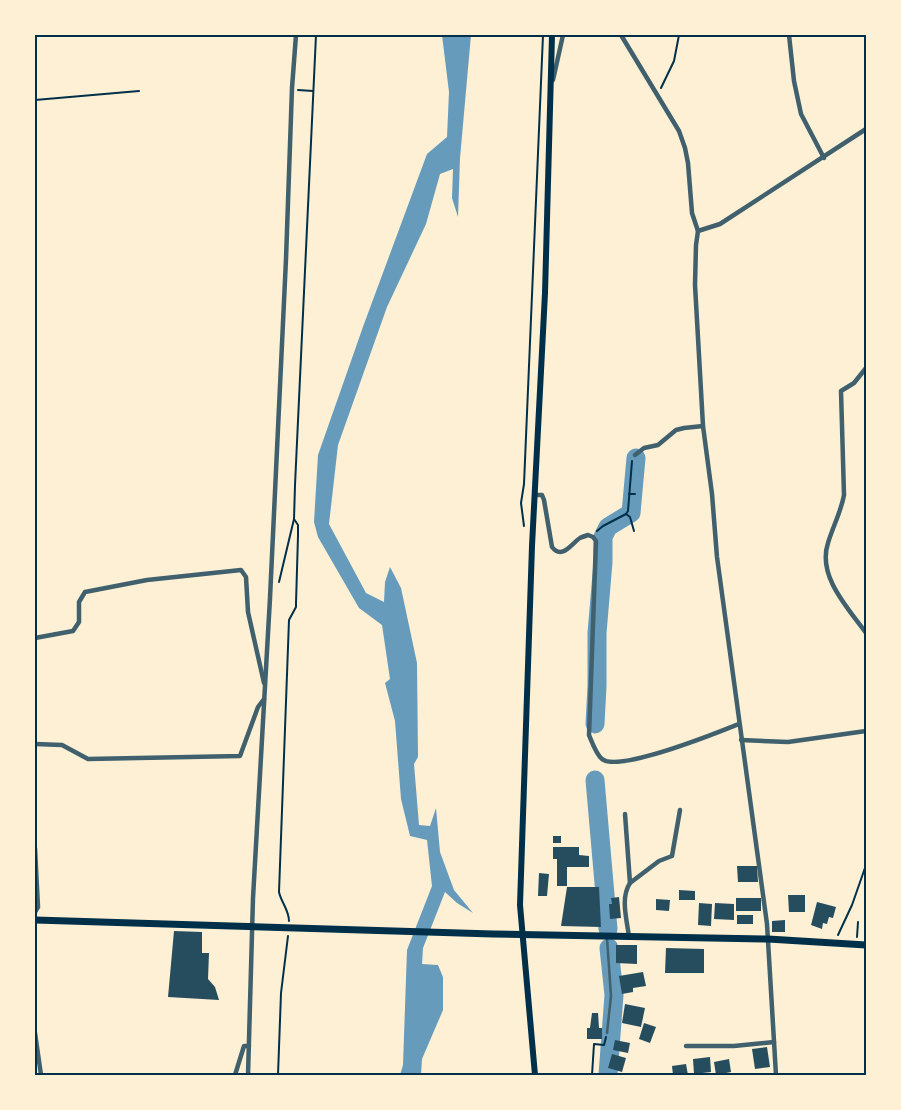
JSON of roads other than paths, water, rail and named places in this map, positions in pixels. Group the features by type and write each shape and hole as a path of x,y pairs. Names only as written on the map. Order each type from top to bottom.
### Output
{"main road":[{"path":"535,1075 520,905 532,556 546,283 552,35"},
{"path":"35,920 493,934 768,939 866,945"}],"street":[{"path":"248,1075 253,926 296,35"},
{"path":"550,92 563,35"},
{"path":"789,35 794,81 801,114 824,158"},
{"path":"622,36 678,131 685,148 688,163 692,213 698,231 695,285 703,426 712,494 717,557 729,633 741,740 768,939 776,1075"},
{"path":"698,231 720,224 866,129"},
{"path":"866,368 854,383 841,392 844,495 842,506 828,543 825,561 827,572 834,588 866,633"},
{"path":"635,455 644,448 658,445 676,430 703,426"},
{"path":"535,495 542,495 544,500 552,547 555,552 565,551 579,538 588,535 596,541 589,736 602,759 608,762 616,762 644,757 673,749 739,724"},
{"path":"35,638 73,631 79,622 79,602 85,592 147,580 241,570 246,577 248,612 265,689"},
{"path":"35,744 62,745 88,759 240,756 258,708 265,698"},
{"path":"741,740 788,742 866,731"},
{"path":"630,883 659,862 672,856 680,810"},
{"path":"625,814 630,883 624,896 629,937"},
{"path":"35,848 38,908 35,912"},
{"path":"35,1033 41,1075"},
{"path":"686,1046 734,1046 774,1042"},
{"path":"235,1075 244,1046 249,1046"}],"lane":[{"path":"606,936 611,996 607,1033"}],"water":[{"path":"442,35 471,35 460,158 458,217 452,198 453,169 440,174 426,224 387,307 338,445 329,524 366,593 384,602 385,582 390,567 401,588 417,663 418,757 414,764 419,825 430,826 436,808 440,852 454,890 473,913 457,903 445,892 423,948 422,964 438,965 443,977 443,1010 422,1059 421,1075 400,1075 403,1065 407,950 432,886 427,840 410,836 401,799 395,721 385,683 390,679 382,625 359,608 318,537 314,522 318,455 427,154 447,137 449,92"}],"waterway":[{"path":"595,724 597,633 603,562 603,537 608,527 631,513 636,458"},
{"path":"595,780 608,929"},
{"path":"608,1075 614,995 609,948"}]}
